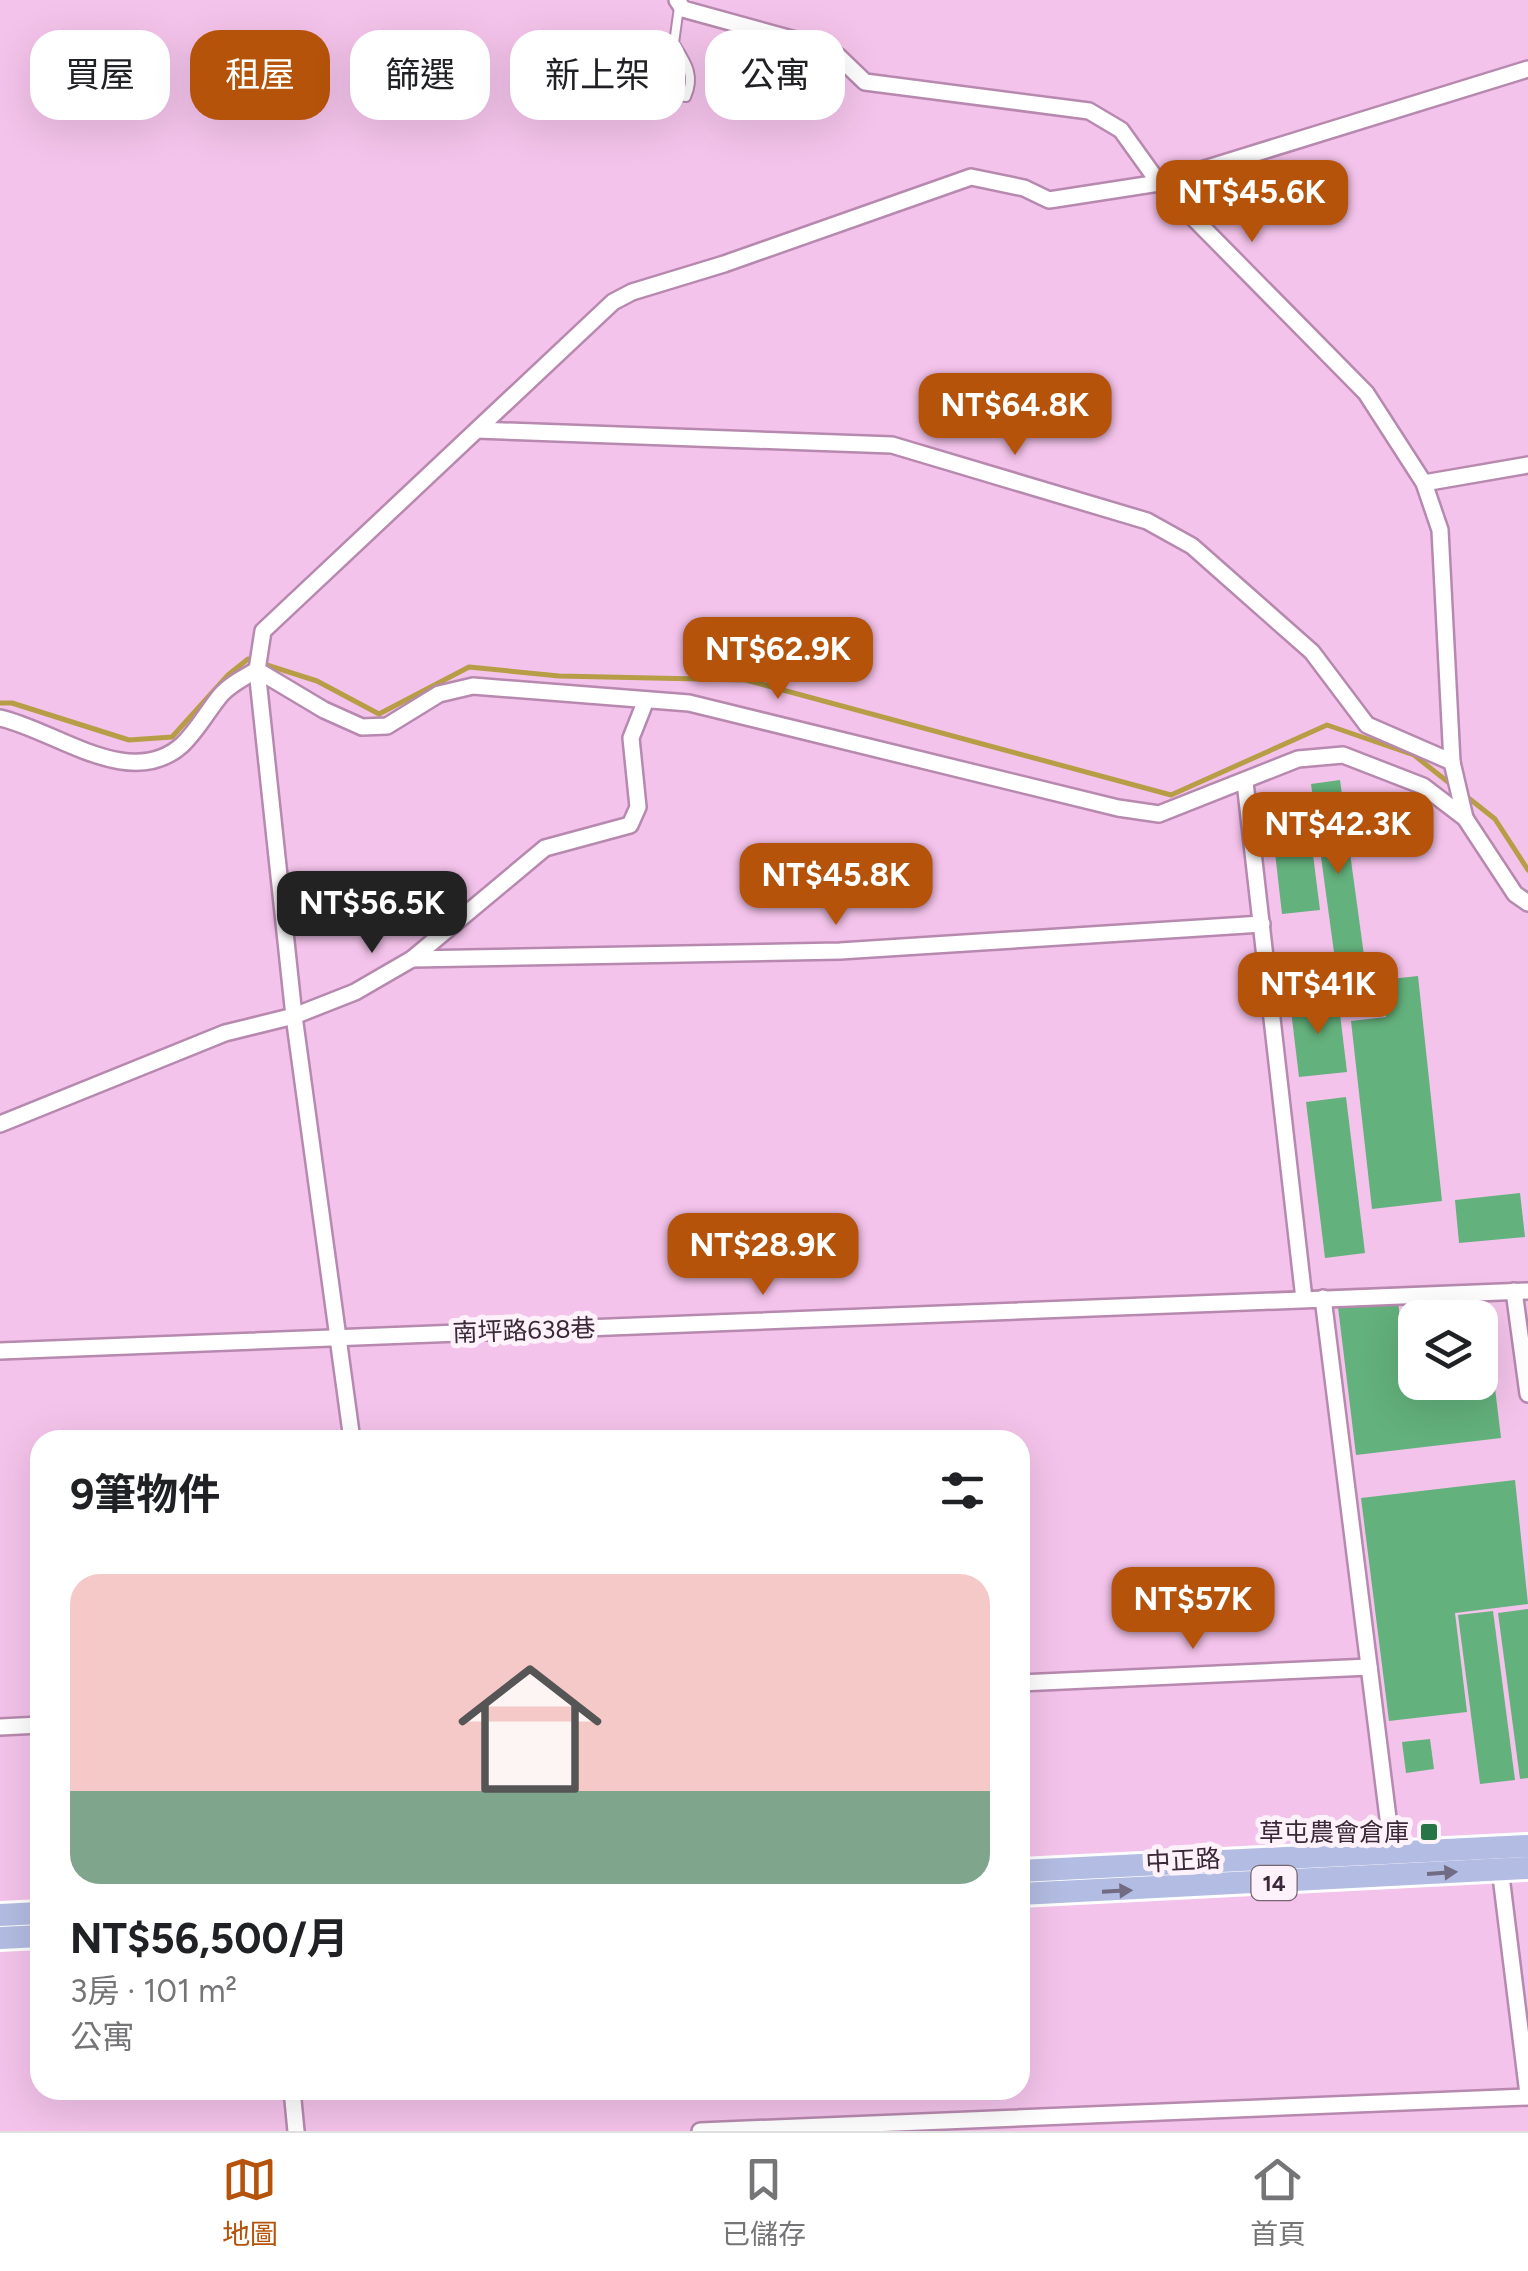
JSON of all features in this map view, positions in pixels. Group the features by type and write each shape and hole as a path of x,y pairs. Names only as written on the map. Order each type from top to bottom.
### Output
{"main road":[{"name":"中正路","path":"1030,1894 1395,1876 1498,1859 1528,1846"},
{"name":"中正路","path":"1030,1870 1393,1852 1498,1859 1528,1868"},
{"path":"0,1914 30,1913"},
{"path":"0,1938 30,1936"}],"street":[{"path":"678,2 695,13 766,31 838,56 865,82 1089,110 1120,130 1159,183 1366,393 1424,483 1440,530 1452,762 1465,818"},
{"path":"351,1430 294,1016 258,670 262,632 612,302 632,292 724,264 971,177 1024,188 1049,200 1159,183 1528,69"},
{"path":"477,430 892,445 1147,520 1192,546 1312,652 1366,725 1452,762"},
{"path":"1424,483 1528,466"},
{"path":"258,670 324,710 362,727 387,726 439,694 473,686 688,703 1159,814 1298,758 1343,754 1423,786 1465,818 1515,894 1528,903"},
{"path":"0,718 22,723 100,756 154,760 180,747 222,692 258,670"},
{"path":"0,1124 224,1034 294,1016 354,992 412,959 546,848 630,825 638,807 631,738 646,700"},
{"path":"1245,782 1304,1299"},
{"path":"412,959 840,951 1262,924"},
{"path":"1521,1291 1528,1394"},
{"name":"南坪路638巷","path":"0,1351 1521,1291"},
{"path":"1323,1298 1395,1876"},
{"path":"1030,1683 1369,1666"},
{"path":"0,1727 30,1726"},
{"path":"700,2131 1528,2096 1498,1859"},
{"path":"293,2100 296,2131"}],"lane":[{"path":"675,30 678,2"},
{"path":"685,60 692,82 685,98"}],"building":[{"path":"1340,780 1366,970 1337,974 1311,784"},
{"path":"1311,839 1320,910 1282,914 1274,844"},
{"path":"1418,976 1442,1201 1372,1209 1351,1021 1386,1017 1381,980"},
{"path":"1338,997 1347,1072 1299,1077 1290,1002"},
{"path":"1346,1097 1365,1253 1325,1258 1306,1102"},
{"path":"1520,1193 1525,1237 1459,1243 1455,1200"},
{"path":"1398,1300 1398,1400 1496,1400 1501,1438 1356,1455 1338,1307"},
{"path":"1515,1480 1528,1604 1455,1613 1467,1712 1389,1721 1361,1498"},
{"path":"1528,1609 1528,1778 1520,1779 1498,1613"},
{"path":"1493,1611 1515,1780 1480,1784 1458,1615"},
{"path":"1430,1739 1434,1769 1406,1773 1402,1742"}],"waterway":[{"path":"0,703 12,703 129,740 172,737 228,675 248,659 317,681 379,714 469,667 559,676 746,680 1171,795 1327,725 1414,755 1453,786"},
{"path":"1466,796 1495,819 1528,870"}],"place":[{"name":"草屯農會倉庫","path":"1429,1832"}]}
